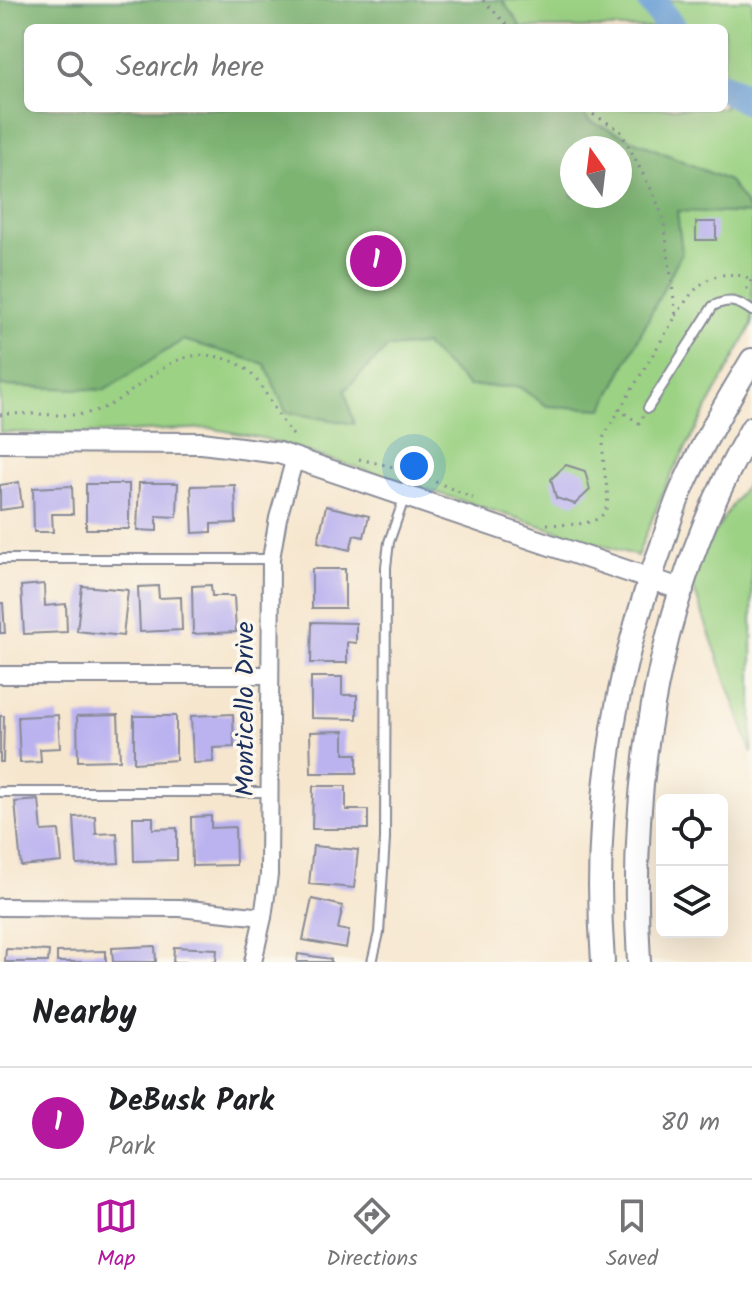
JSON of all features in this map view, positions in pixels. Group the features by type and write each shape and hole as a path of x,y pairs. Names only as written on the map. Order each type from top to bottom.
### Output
{"main road":[{"path":"603,962 599,862 610,738 625,665 649,578 684,483 752,360"},
{"path":"639,962 638,809 659,671 694,553 730,467 752,428"}],"street":[{"path":"0,442 202,443 300,452 405,495 683,590"},
{"name":"Monticello Drive","path":"253,962 269,875 271,559 278,518 300,452"},
{"path":"0,675 270,675"},
{"path":"0,907 180,908 263,917"}],"lane":[{"path":"648,408 713,306 725,300 739,302 752,311"},
{"path":"372,962 379,933 385,839 386,567 389,542 405,495"},
{"path":"0,559 271,559"},
{"path":"0,792 269,792"}],"path":[{"path":"483,0 506,24"},
{"path":"589,112 620,130 656,199 664,221 676,316"},
{"path":"539,523 562,525 583,522 596,519 607,511 610,502 602,451 604,436 697,285 717,276 752,279 739,302"},
{"path":"0,415 34,412 84,414 101,409 172,361 209,355 231,360 245,368 263,390 300,452"},
{"path":"618,409 639,423"},
{"path":"356,459 411,471 481,503"}],"green space":[{"path":"0,0 752,0 752,325 667,483 637,556 266,439 210,428 80,434 0,432"},
{"path":"0,0 502,0 519,24 24,24 24,112 583,112 589,121 624,136 560,136 560,208 632,208 632,139 729,181 752,214 677,211 682,252 603,409 547,406 519,387 468,386 425,345 387,348 345,390 354,424 286,412 265,364 183,340 105,390 0,386"},
{"path":"752,475 752,753 688,573"}],"building":[{"path":"696,222 716,222 716,240 696,240"},
{"path":"566,465 585,471 590,490 575,504 556,498 551,479"},
{"path":"19,482 22,507 0,510 0,485"},
{"path":"139,483 178,483 177,517 157,516 157,531 137,530"},
{"path":"86,484 129,484 129,529 86,529"},
{"path":"235,485 236,523 211,524 211,532 193,533 191,486"},
{"path":"72,486 73,514 52,514 53,532 34,532 33,488"},
{"path":"326,506 369,516 364,537 354,535 350,550 318,542"},
{"path":"312,569 345,569 345,608 312,608"},
{"path":"44,584 45,606 66,604 67,632 24,634 21,586"},
{"path":"211,585 212,596 234,596 236,632 193,634 192,586"},
{"path":"82,586 128,590 123,636 77,631"},
{"path":"158,586 159,598 181,597 182,630 140,632 138,587"},
{"path":"0,603 3,603 5,633 0,633"},
{"path":"312,622 356,623 356,643 347,642 347,663 311,663"},
{"path":"311,677 342,677 342,695 357,695 357,719 311,718"},
{"path":"233,714 234,747 213,748 213,762 193,763 191,716"},
{"path":"58,715 60,748 40,749 41,762 20,763 18,717"},
{"path":"118,715 120,760 78,761 77,716"},
{"path":"0,716 4,716 3,762 0,762"},
{"path":"134,716 176,716 176,760 134,763"},
{"path":"344,731 344,754 357,754 357,773 311,773 310,732"},
{"path":"313,786 346,786 346,810 368,810 368,829 312,829"},
{"path":"39,800 42,831 59,830 62,862 21,866 15,802"},
{"path":"95,816 96,834 117,833 119,863 77,865 74,817"},
{"path":"211,816 211,828 235,827 236,865 192,866 191,817"},
{"path":"133,817 153,817 153,829 177,828 177,860 134,861"},
{"path":"313,846 358,850 354,888 309,884"},
{"path":"312,899 343,906 338,929 349,931 346,948 303,940"},
{"path":"155,946 156,962 113,962 112,948"},
{"path":"174,947 217,949 216,962 173,962"},
{"path":"6,949 49,951 48,962 5,962"},
{"path":"106,951 106,962 57,962 57,952"},
{"path":"298,954 331,959 331,962 297,962"}],"waterway":[{"path":"652,0 668,24"},
{"path":"728,89 752,102"}],"place":[{"name":"DeBusk Park","path":"376,261"}]}
